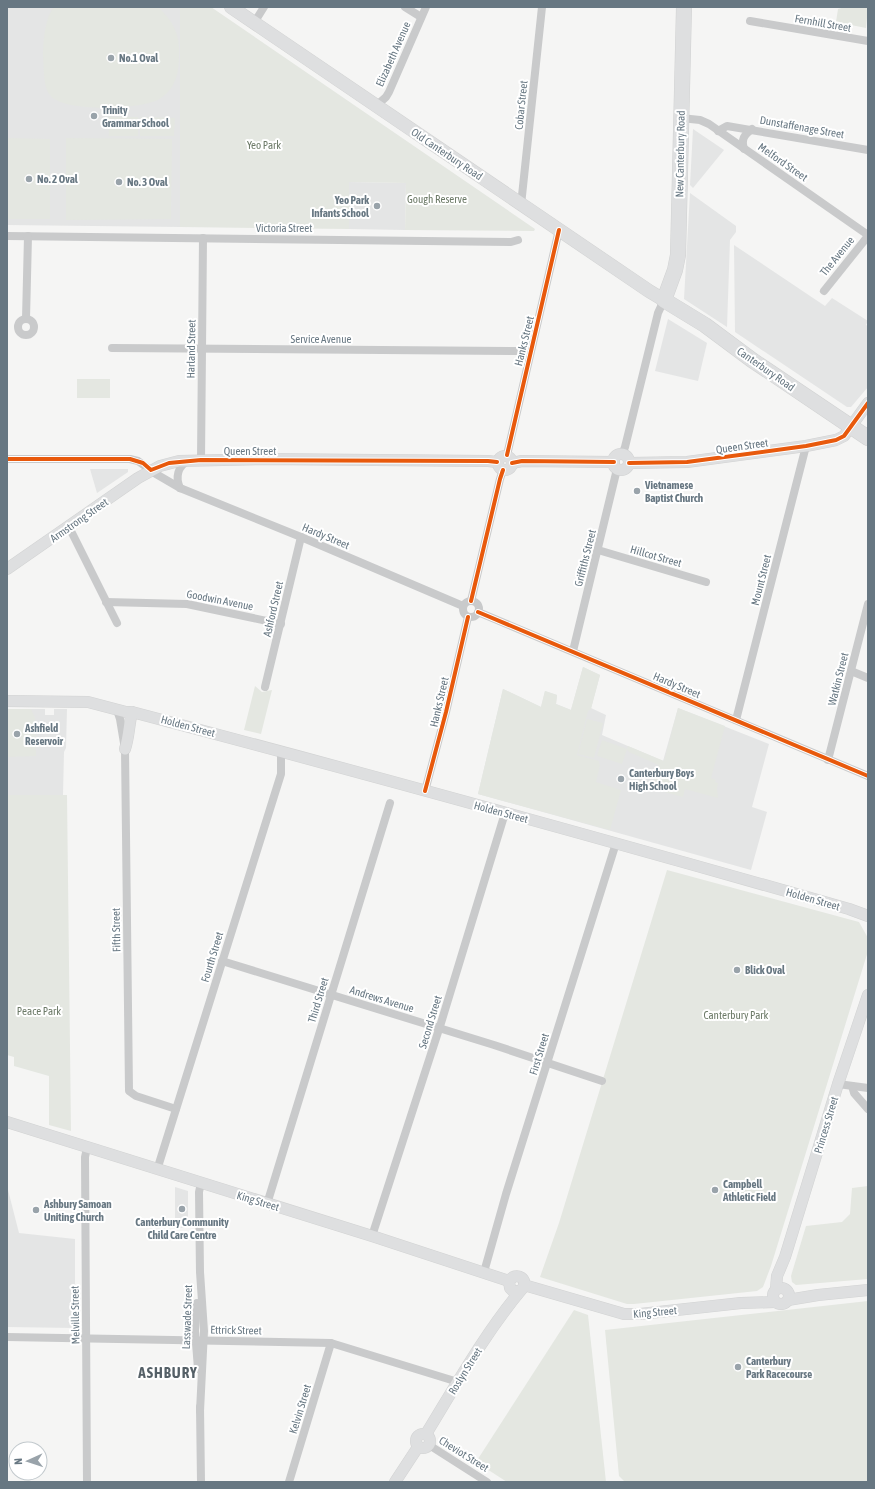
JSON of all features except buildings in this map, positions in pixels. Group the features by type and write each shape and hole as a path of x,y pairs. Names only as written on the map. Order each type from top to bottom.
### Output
{"highway":[{"name":"New Canterbury Road","path":"664,300 675,270 678,255 684,7"},
{"name":"Canterbury Road","path":"664,300 705,325 752,360 868,438"}],"main road":[{"name":"Old Canterbury Road","path":"231,7 521,205 664,300"}],"street":[{"path":"254,23 264,7"},
{"path":"405,7 421,17"},
{"name":"Elizabeth Avenue","path":"376,106 386,97 389,92 426,7"},
{"name":"Cobar Street","path":"521,205 542,7"},
{"name":"Fernhill Street","path":"750,21 868,42"},
{"name":"Melford Street","path":"681,118 704,122 722,133 868,236"},
{"name":"Dunstaffenage Street","path":"722,133 727,126 868,150"},
{"path":"744,149 742,143 743,137 752,130"},
{"name":"Hanks Street","path":"471,601 505,463 559,230"},
{"name":"Victoria Street","path":"7,236 511,242 518,240"},
{"path":"26,319 28,236"},
{"name":"The Avenue","path":"824,291 868,236"},
{"name":"Harland Street","path":"201,460 203,238"},
{"name":"Griffiths Street","path":"573,651 658,313 664,300"},
{"name":"Service Avenue","path":"112,348 521,351 530,354"},
{"name":"Queen Street","path":"151,470 169,462 201,460 488,461 505,463 522,461 687,462 806,446 840,439 844,436 868,403"},
{"name":"Mount Street","path":"736,720 806,446"},
{"path":"7,459 130,459 142,463 151,470"},
{"path":"180,488 178,481 179,470 184,463 188,461"},
{"name":"Hardy Street","path":"151,470 180,488 301,537 463,606"},
{"name":"Armstrong Street","path":"7,569 151,470"},
{"path":"70,526 117,623"},
{"name":"Ashford Street","path":"265,687 301,537"},
{"name":"Hillcot Street","path":"598,550 706,582"},
{"path":"471,601 476,603 478,606 478,612 475,616 468,617 463,612 463,606 467,602 471,601"},
{"name":"Goodwin Avenue","path":"106,602 187,604 281,624"},
{"name":"Watkin Street","path":"828,760 868,604"},
{"name":"Hardy Street","path":"478,612 868,776"},
{"name":"Hanks Street","path":"425,791 468,617"},
{"path":"851,671 868,678"},
{"name":"Holden Street","path":"7,696 89,697 123,712"},
{"name":"Holden Street","path":"7,702 88,702 281,751 616,843 849,909 868,916"},
{"path":"123,712 129,722 129,738 126,749"},
{"name":"Fifth Street","path":"126,749 129,1091 136,1096 176,1109"},
{"name":"Fourth Street","path":"157,1170 282,774 281,751"},
{"name":"Third Street","path":"267,1204 390,803"},
{"name":"Second Street","path":"372,1236 440,1028 505,813"},
{"name":"First Street","path":"484,1272 506,1194 616,843"},
{"name":"Andrews Avenue","path":"222,961 548,1062 602,1081"},
{"name":"Princess Street","path":"781,1294 785,1257 838,1084 868,995"},
{"path":"838,1084 868,1088"},
{"path":"852,1086 854,1093 868,1109"},
{"name":"King Street","path":"7,1122 484,1272 516,1286 624,1314 640,1314 741,1303 781,1294 818,1295 868,1290"},
{"name":"Melville Street","path":"87,1148 85,1157 87,1482"},
{"name":"Lasswade Street","path":"201,1183 199,1192 200,1272 195,1330 200,1340 201,1482"},
{"name":"Roslyn Street","path":"426,1434 505,1309 516,1286"},
{"name":"Ettrick Street","path":"7,1337 331,1343 458,1382"},
{"name":"Kelvin Street","path":"289,1482 331,1343"},
{"path":"426,1434 430,1439 429,1445 425,1448 418,1447 415,1443 417,1436 426,1434"},
{"name":"Cheviot Street","path":"429,1445 487,1482"},
{"path":"395,1482 418,1447"}],"shaded area":[{"name":"Trinity Grammar School","path":"7,7 180,7 180,227 7,225"},
{"path":"693,129 724,150 693,188 690,185"},
{"name":"Yeo Park Infants School","path":"349,182 406,183 405,230 349,229"},
{"path":"690,193 736,226 736,232 730,240 727,327 684,299"},
{"path":"734,245 825,306 832,298 868,321 866,325 868,326 868,387 851,407 847,407 735,332"},
{"path":"668,319 707,343 698,381 655,371"},
{"path":"90,469 128,469 128,472 97,493"},
{"name":"Canterbury Boys High School","path":"583,667 600,675 591,708 606,715 602,735 663,761 678,708 769,744 752,807 767,812 751,870 478,794 503,689 541,707 545,691 557,695 556,704 571,710"},
{"path":"7,709 45,709 45,715 54,715 54,709 67,709 63,795 7,795"},
{"path":"7,1186 19,1233 75,1239 75,1328 7,1327"},
{"name":"Canterbury Community Child Care Centre","path":"175,1187 188,1191 188,1228 175,1228"}],"green space":[{"name":"No.1 Oval","path":"54,7 158,7 172,23 177,34 179,47 179,61 176,79 170,89 161,98 152,102 122,107 86,107 70,105 58,101 50,95 46,87 43,57 44,38 48,17"},
{"name":"Yeo Park","path":"180,7 211,7 535,229 534,231 405,230 406,183 349,182 349,229 180,227"},
{"path":"845,7 868,7 866,28 836,22 838,9"},
{"path":"108,117 138,117 138,136 109,136"},
{"path":"140,117 175,118 174,136 140,136"},
{"name":"No. 2 Oval","path":"7,138 50,139 50,219 7,219"},
{"name":"No. 3 Oval","path":"66,138 172,139 171,219 66,220"},
{"path":"77,379 110,379 110,398 77,398"},
{"path":"583,667 600,675 591,709 588,711 577,755 599,761 600,765 596,782 621,790 610,830 478,794 503,689 541,707 545,691 557,695 556,704 571,710"},
{"path":"255,686 262,692 272,690 261,734 244,730"},
{"path":"678,708 725,726 711,778 716,780 715,782 718,783 718,798 685,789 683,797 657,790 659,782 654,780 659,765 629,752 627,749 628,746 664,761"},
{"path":"7,709 31,709 35,718 36,756 7,757"},
{"path":"587,719 603,723 594,758 578,754"},
{"path":"602,740 627,749 622,764 597,756"},
{"name":"Peace Park","path":"7,795 67,795 71,1131 49,1125 49,1076 14,1066 14,1057 7,1055"},
{"name":"Canterbury Park","path":"667,870 859,922 868,938 868,951 771,1266 763,1287 757,1291 627,1304 540,1277 559,1223"},
{"path":"868,1186 868,1279 796,1285 792,1282 791,1276 806,1226 842,1222 850,1214 852,1188"},
{"name":"Canterbury Park Racecourse","path":"868,1301 868,1482 625,1482 619,1476 605,1330"},
{"path":"574,1310 588,1315 606,1482 507,1482 476,1462"}],"cycle path":[{"path":"507,455 559,230"},
{"path":"629,463 687,462 806,446 836,440 844,436 868,403"},
{"path":"7,459 130,459 143,463 151,470 169,463 201,460 497,462"},
{"path":"512,463 522,461 614,462"},
{"path":"471,601 503,470"},
{"path":"478,612 868,776"},
{"path":"425,791 446,712 468,617"}],"place":[{"name":"No.1 Oval","path":"111,58"},
{"name":"Trinity Grammar School","path":"94,116"},
{"name":"No. 2 Oval","path":"29,179"},
{"name":"No. 3 Oval","path":"119,182"},
{"name":"Yeo Park Infants School","path":"377,206"},
{"name":"Vietnamese Baptist Church","path":"637,491"},
{"name":"Ashfield Reservoir","path":"17,734"},
{"name":"Canterbury Boys High School","path":"621,779"},
{"name":"Blick Oval","path":"737,970"},
{"name":"Campbell Athletic Field","path":"715,1190"},
{"name":"Canterbury Community Child Care Centre","path":"182,1209"},
{"name":"Ashbury Samoan Uniting Church","path":"36,1210"},
{"name":"Canterbury Park Racecourse","path":"738,1367"}],"district":[{"name":"ASHBURY","path":"168,1373"}],"park label":[{"name":"Gough Reserve","path":"437,199"}]}
